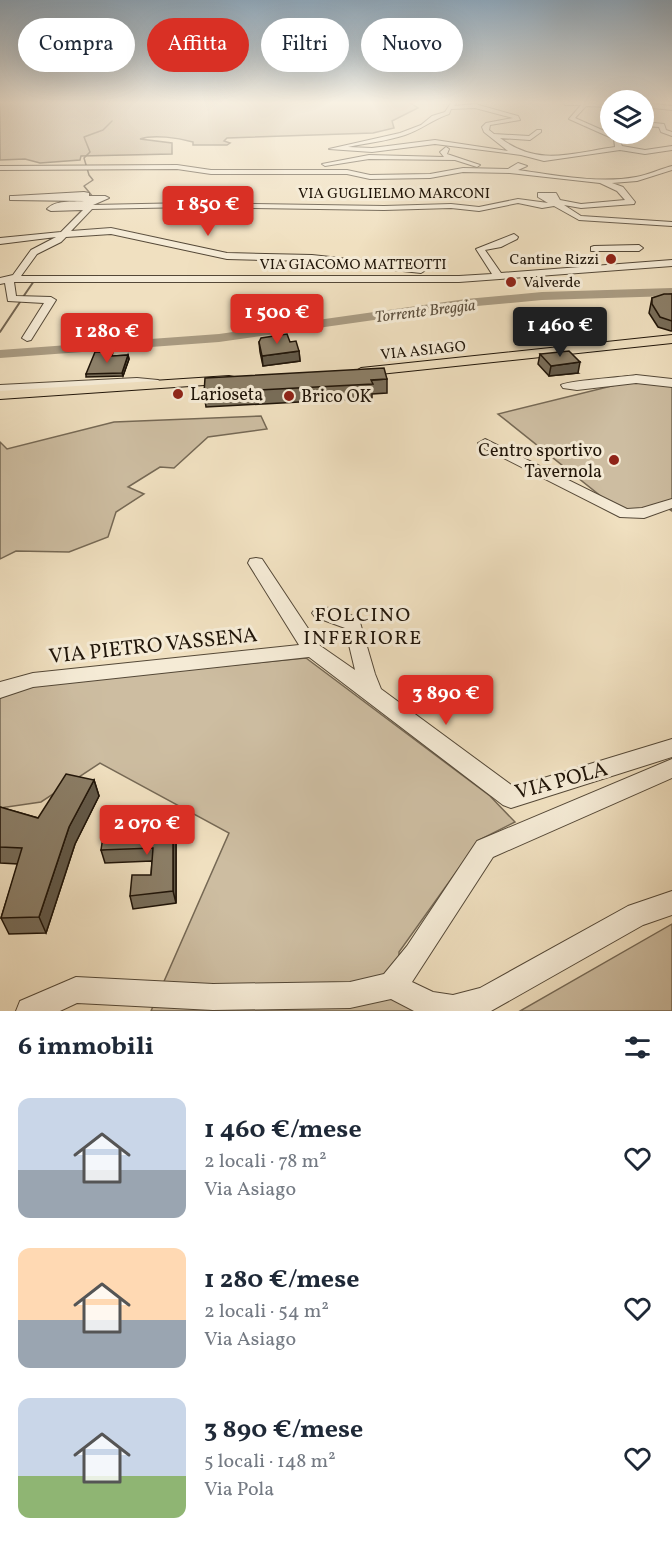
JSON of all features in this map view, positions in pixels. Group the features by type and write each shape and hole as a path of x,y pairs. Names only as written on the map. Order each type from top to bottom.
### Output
{"main road":[{"name":"VIA ASIAGO","path":"343,373 672,341"},
{"path":"0,397 247,379"}],"street":[{"path":"334,149 452,159 509,171 603,182 637,179 652,160 670,149"},
{"path":"262,171 337,163 391,149"},
{"path":"446,149 443,153 452,159"},
{"path":"470,149 551,159 613,149"},
{"path":"512,149 518,154"},
{"path":"623,149 672,168"},
{"path":"652,160 672,162"},
{"path":"0,168 177,167 211,172 347,172 370,177 429,176 463,170 509,171 524,166 518,165"},
{"path":"603,182 620,189 631,202 573,205 557,202 553,195 541,195 575,217 672,224"},
{"path":"27,338 51,300 12,299 11,281 34,252 57,241 91,204 125,201 103,198 64,199 86,195 84,194 17,198 56,196"},
{"name":"VIA GUGLIELMO MARCONI","path":"91,204 143,207 190,205 384,208 451,206 479,209 522,201 542,206 555,204"},
{"path":"143,207 161,212 322,214"},
{"path":"0,241 111,231 120,235 148,237 227,256 312,258 464,274 481,278"},
{"path":"499,277 480,249 498,245 513,237"},
{"path":"639,248 594,249 615,271 650,273"},
{"path":"276,279 277,256"},
{"name":"VIA GIACOMO MATTEOTTI","path":"11,281 481,278 615,271 672,263"},
{"path":"567,385 577,386 636,379 672,383"},
{"path":"0,389 117,382 158,384"},
{"path":"485,443 625,514 644,513 672,503"},
{"name":"VIA POLA","path":"256,563 312,650 511,798 672,748"},
{"path":"321,614 339,617 353,624 365,674 374,694"},
{"name":"VIA PIETRO VASSENA","path":"0,690 33,681 312,650"},
{"path":"392,986 416,955 485,849 672,768"},
{"path":"32,1010 76,990 236,997 350,995 392,986 431,1005 453,1009 485,1000 637,915 672,903"}],"shaded area":[{"path":"0,149 172,149 172,154 81,156 80,160 40,163 25,159 0,160"},
{"name":"Centro sportivo Tavernola","path":"636,380 672,384 672,511 663,505 643,512 617,509 498,414"},
{"path":"261,416 267,429 208,437 174,468 160,467 128,487 144,494 116,512 108,537 69,552 16,551 0,559 0,442 7,449 114,422"},
{"path":"306,658 490,796 515,822 479,840 399,952 400,1003 423,1011 151,1011 229,833 100,763 41,802 0,808 0,698 27,685"},
{"path":"672,924 672,1011 520,1011"}],"building":[{"path":"672,294 672,321 660,317 652,304 652,298"},
{"path":"287,334 290,342 296,341 299,351 262,356 259,342 261,338"},
{"path":"569,351 580,362 551,366 540,354"},
{"path":"95,352 113,352 112,356 128,355 122,373 86,374"},
{"path":"384,368 387,379 371,380 373,384 204,393 205,378"},
{"path":"66,774 94,780 69,827 39,917 1,918 22,848 0,847 0,807 38,818"},
{"path":"173,827 173,891 130,896 132,875 151,875 153,848 101,850 104,830"}],"waterway":[{"path":"89,149 90,152 84,158 89,175 93,180 84,186 93,197"},
{"path":"61,232 84,208"},
{"path":"23,297 34,281"},
{"name":"Torrente Breggia","path":"0,354 219,338 466,303 542,296 672,292"},
{"path":"0,332 20,302"}],"place":[{"name":"Cantine Rizzi","path":"611,259"},
{"name":"Valverde","path":"511,282"},
{"name":"Larioseta","path":"178,394"},
{"name":"Brico OK","path":"289,396"},
{"name":"Centro sportivo Tavernola","path":"614,460"}],"district":[{"name":"FOLCINO INFERIORE","path":"363,626"}]}
